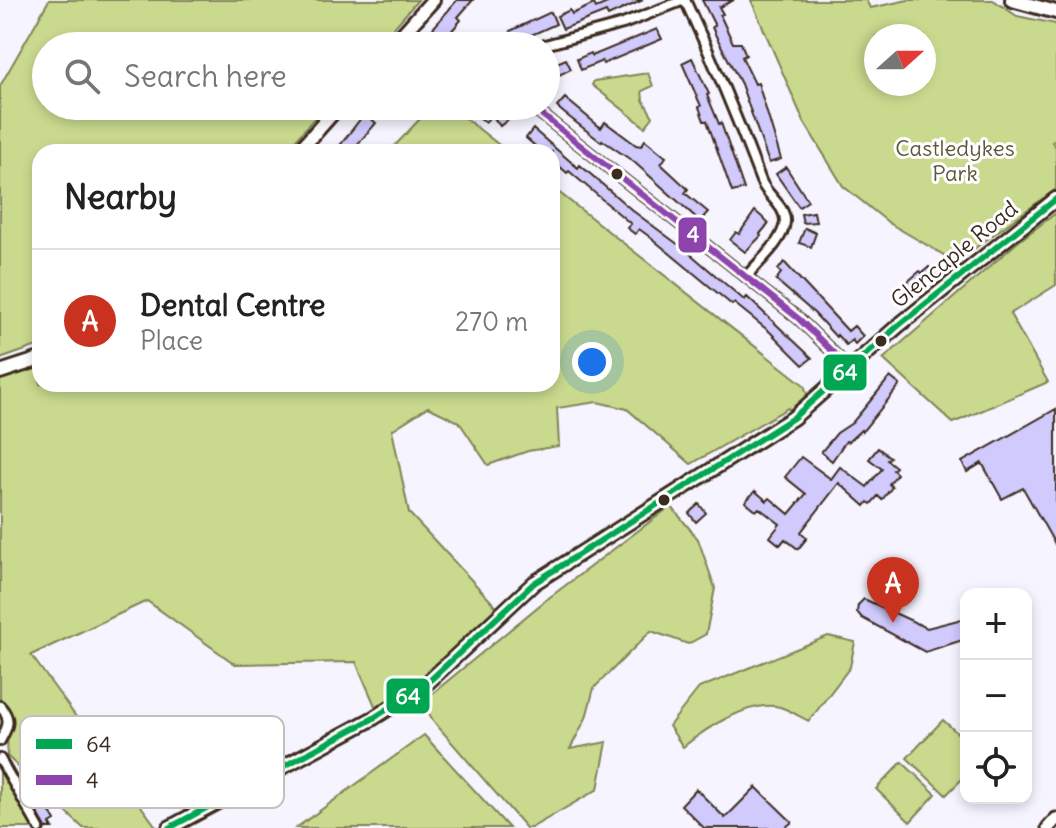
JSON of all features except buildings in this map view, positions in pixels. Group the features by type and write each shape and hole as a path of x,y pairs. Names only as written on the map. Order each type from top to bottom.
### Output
{"main road":[{"path":"404,32 433,0"},
{"path":"1012,0 1056,12"},
{"path":"305,144 327,120"},
{"name":"Glencaple Road","path":"284,766 372,719 424,686 534,583 793,418 898,326 1056,199"},
{"path":"0,372 32,362"},
{"name":"Glencaple Road","path":"169,828 206,808"}],"street":[{"path":"560,41 623,24 684,0 727,91 764,189 785,213 781,234 746,277"},
{"path":"549,120 799,319 850,369"},
{"path":"0,706 9,720 0,741"},
{"path":"0,759 20,794"},
{"path":"28,808 39,828"},
{"path":"1048,828 1056,819"}],"green space":[{"path":"49,0 418,0 390,32 32,32 32,120 313,120 292,144 32,144 32,348 0,359 0,86"},
{"name":"Castledykes Park","path":"751,0 866,0 870,8 908,0 993,0 1017,16 1056,24 1056,138 1052,142 1056,147 1056,189 956,262 889,223 843,186 804,122"},
{"path":"648,73 653,86 642,91 643,100 653,117 645,127 592,85 594,81"},
{"path":"419,120 468,120 498,144 396,144"},
{"path":"560,193 804,385 810,403 793,418 788,408 691,464 627,409 597,402 557,408 559,446 528,451 488,465 459,422 428,407 392,430 409,513 502,613 424,686 379,715 356,662 235,664 147,601 31,655 75,716 20,716 20,768 7,756 8,728 0,706 0,372 32,362 32,392 560,392"},
{"path":"1056,213 1056,285 1010,314 1048,382 953,423 883,359 1019,241"},
{"path":"671,506 698,539 715,588 706,634 688,644 651,631 594,688 586,718 570,749 607,742 598,789 526,828 434,722 422,702 546,600"},
{"path":"828,636 855,642 850,667 809,721 780,707 755,707 715,724 683,747 669,726 699,688"},
{"path":"943,720 960,736 960,781 946,795 907,758"},
{"path":"424,735 509,828 296,828"},
{"path":"902,762 936,794 910,822 876,789"},
{"path":"0,763 20,798 20,808 26,808 37,828 0,828"},
{"path":"62,808 142,808 157,828 83,828"}],"transit line":[{"name":"4","path":"549,120 799,319 850,369"},
{"name":"64","path":"284,766 372,719 424,686 534,583 793,418 898,326 1056,199"},
{"name":"64","path":"169,828 206,808"}],"place":[{"name":"Dental Centre","path":"893,623"}]}
